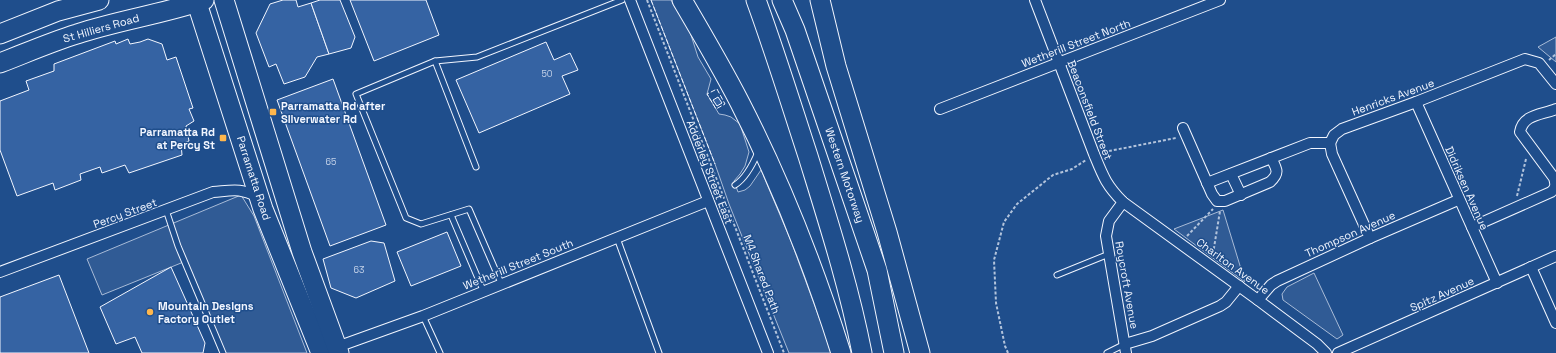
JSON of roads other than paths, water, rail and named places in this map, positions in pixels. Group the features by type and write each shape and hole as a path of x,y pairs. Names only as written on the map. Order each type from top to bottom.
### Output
{"highway":[{"path":"0,34 58,12 99,0"},
{"path":"224,0 332,351"},
{"path":"678,0 711,49"},
{"path":"682,0 711,49 760,145 807,252 841,353"},
{"path":"756,0 772,43 830,225 858,332 862,353"},
{"name":"Western Motorway","path":"782,0 795,30 818,95 877,270 894,353"},
{"path":"820,0 836,66 887,232 920,353"},
{"name":"Parramatta Road","path":"199,1 259,197 288,273 332,351"},
{"name":"St Hilliers Road","path":"0,63 77,34 199,1"}],"street":[{"name":"Adderley Street East","path":"630,0 768,353"},
{"name":"Beaconsfield Street","path":"1035,0 1103,178 1123,202"},
{"name":"Wetherill Street North","path":"940,109 1220,0"},
{"name":"Henricks Avenue","path":"1330,143 1334,135 1342,129 1416,102 1522,60 1528,59 1535,61 1542,66 1556,84"},
{"name":"Didriksen Avenue","path":"1416,102 1458,200 1497,283"},
{"path":"1472,228 1551,192 1555,187 1554,178 1520,132 1523,123 1529,117 1556,109"},
{"path":"1185,132 1212,194 1218,201 1221,202 1241,195 1270,182 1275,178 1277,173 1276,167 1271,158"},
{"path":"1208,183 1310,142 1330,143 1332,154 1370,238"},
{"path":"1231,174 1241,195"},
{"name":"Percy Street","path":"0,272 214,192 240,190 259,197"},
{"name":"Thompson Avenue","path":"1258,300 1270,285 1277,281 1370,238 1458,200"},
{"name":"Wetherill Street South","path":"332,351 423,316 483,290 708,201"},
{"name":"Charlton Avenue","path":"1123,202 1211,265 1317,344 1326,353"},
{"name":"Roycroft Avenue","path":"1123,202 1110,221 1106,236 1126,349"},
{"name":"Spitz Avenue","path":"1338,353 1556,256"},
{"path":"1531,267 1556,324"},
{"path":"1126,349 1220,306 1226,302 1239,286"}],"lane":[{"path":"501,284 470,209 420,224 406,218 356,94 435,61 477,57 622,0"},
{"path":"435,61 476,167"},
{"path":"736,185 741,182 750,167 760,145"},
{"path":"166,210 178,246 223,353"},
{"path":"451,215 483,290"},
{"path":"617,238 659,353"},
{"path":"1057,275 1109,254"},
{"path":"423,316 440,353"},
{"path":"1107,353 1126,349"}],"place":[{"name":"Parramatta Rd after Silverwater Rd","path":"273,112"},
{"name":"Parramatta Rd at Percy St","path":"223,138"},
{"name":"Mountain Designs Factory Outlet","path":"150,312"}]}
